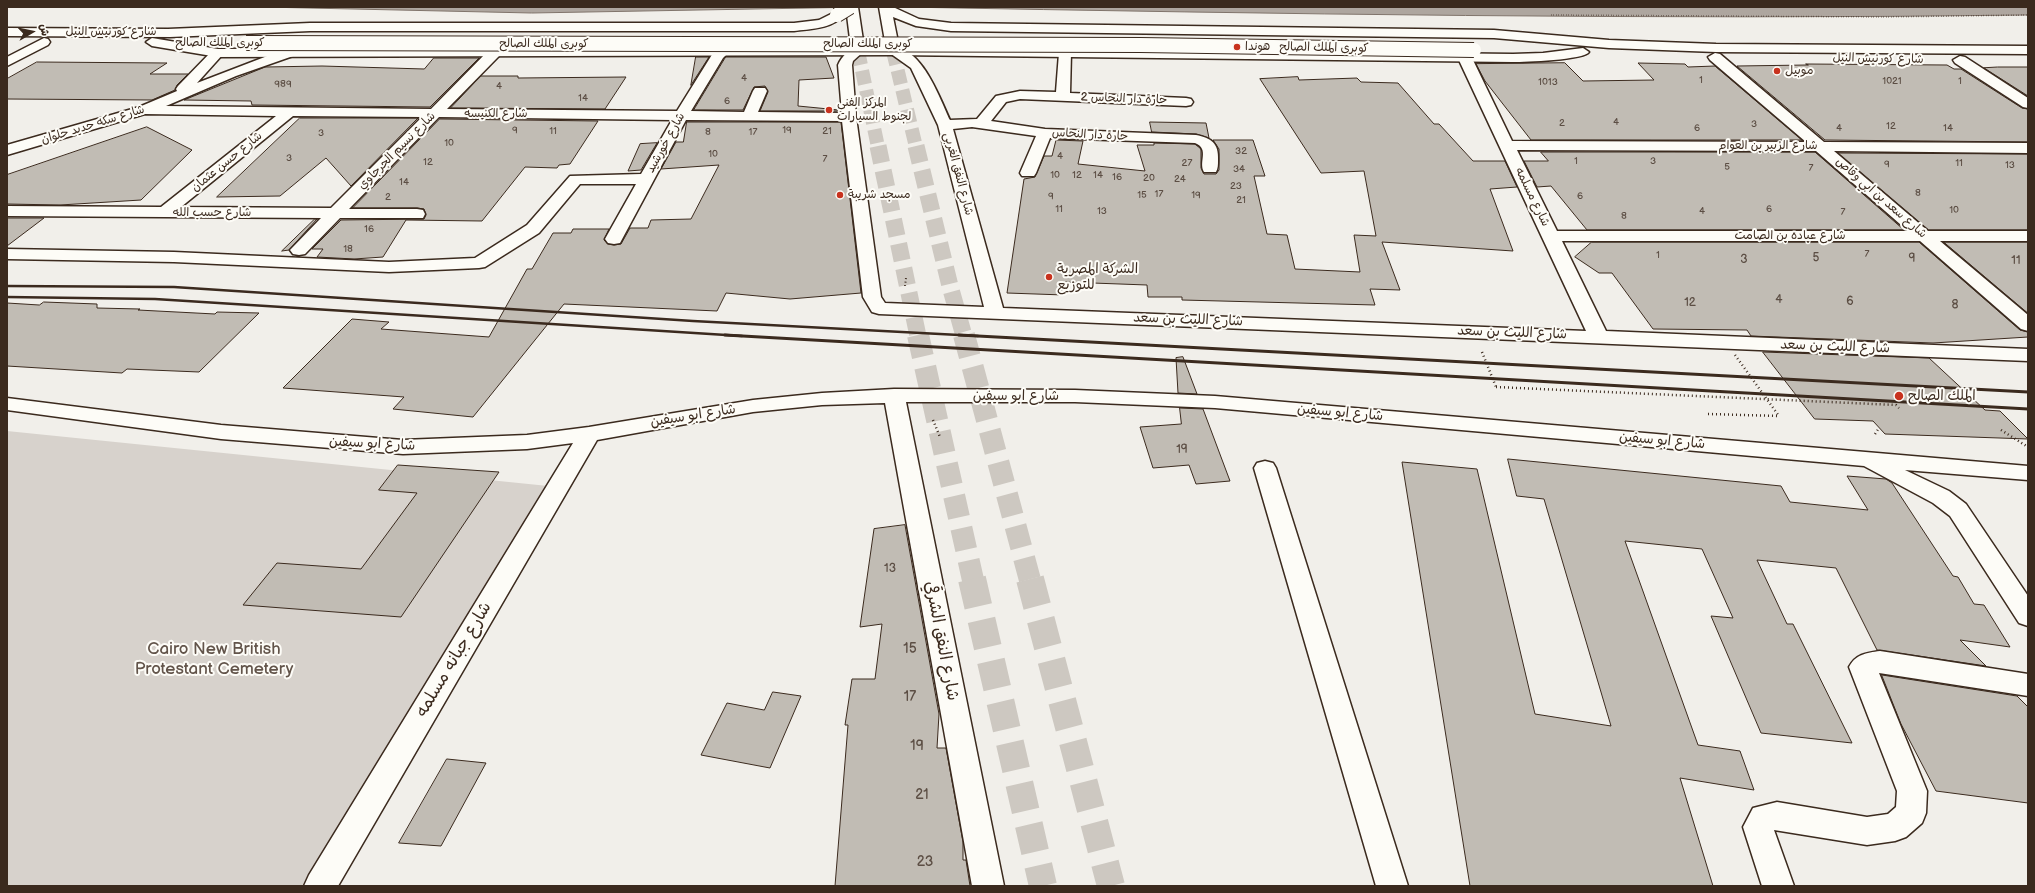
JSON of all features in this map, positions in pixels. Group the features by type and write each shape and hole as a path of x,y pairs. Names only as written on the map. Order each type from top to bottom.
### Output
{"main road":[{"path":"168,33 310,27 810,26 822,23 851,7 858,51"},
{"path":"886,11 893,51"},
{"path":"886,11 913,20 951,27 1494,34 1596,43"},
{"path":"724,51 738,46 746,39 744,30 738,27"},
{"path":"1024,28 1027,52"},
{"name":"شارع كورنيش النيل","path":"7,32 168,33"},
{"name":"كوبرى الملك الصالح","path":"168,33 1465,40 1596,43"},
{"name":"شارع كورنيش النيل","path":"7,42 152,42"},
{"path":"7,62 44,42"},
{"path":"152,42 218,53 893,51 1465,58 1543,57 1583,52"},
{"name":"كوبرى الملك الصالح","path":"152,42 1132,45 1583,52"},
{"name":"شارع كورنيش النيل","path":"1596,43 1808,49 2028,50"},
{"name":"شارع خورشيد","path":"614,239 681,116 718,56 724,51"},
{"path":"849,117 845,65 847,59 858,51"},
{"name":"شارع النفق الغربى","path":"893,51 908,58 917,66 945,124 995,313"},
{"name":"شارع نسيم الجرجاوي","path":"299,250 495,52"},
{"name":"شارع كورنيش النيل","path":"1583,52 1715,57 2028,60"},
{"name":"شارع سكه حديد حلوان","path":"177,95 218,53"},
{"name":"شارع سكه حديد حلوان","path":"7,150 144,110 230,73 288,53"},
{"name":"حارة دار النحاس 2","path":"1063,97 1065,53"},
{"name":"شارع سعد بن ابي وقاص","path":"1715,57 2028,325"},
{"name":"شارع مسلمه","path":"1465,58 1600,337"},
{"path":"1960,60 2028,104"},
{"path":"749,116 760,91"},
{"name":"حارة دار النحاس 2","path":"981,124 1001,99 1020,95 1186,102"},
{"name":"شارع الكنيسه","path":"144,110 849,117"},
{"name":"شارع حسن عثمان","path":"164,213 289,112"},
{"name":"شارع الليث بن سعد","path":"849,117 872,297 879,308 2028,355"},
{"name":"حارة دار النحاس","path":"945,124 981,124 1045,133 1203,141 1210,146 1210,170"},
{"path":"1028,173 1045,133"},
{"name":"شارع الزبير بن العوام","path":"1507,145 2028,148"},
{"path":"7,254 174,257 389,267 479,264 533,229 576,179 646,179"},
{"name":"شارع حسب الله","path":"7,211 164,213 335,212 417,214"},
{"name":"شارع عباده بن الصامت","path":"1551,236 2028,236"},
{"name":"شارع ابو سيفين","path":"7,404 221,432 403,447 519,442 589,434 753,406 822,398 894,395 1075,396 1215,402 1863,458 2024,476"},
{"name":"شارع النفق الشرقي","path":"894,395 988,886"},
{"name":"شارع جبانه مسلمه","path":"320,886 589,434"},
{"path":"1863,458 1953,505 1962,516 2028,616"},
{"path":"1265,468 1392,886"},
{"path":"1778,886 1758,827 1764,818 1777,816 1867,831 1895,827 1912,814 1912,791 1863,667 1869,663 1880,662 2028,686"}],"path":[{"path":"1482,352 1496,387 1896,405 1899,408"},
{"path":"1708,414 1779,416 1735,355"},
{"path":"2001,430 2028,447"}],"green space":[{"name":"Cairo New British Protestant Cemetery","path":"7,431 558,487 320,886 7,886"}],"shaded area":[{"path":"264,7 866,7 532,13"},
{"path":"903,7 2028,7 2028,15 1606,17"}],"building":[{"path":"696,57 709,57 691,85"},
{"path":"726,57 826,57 834,78 799,80 798,106 840,111 760,111 768,92 765,86 754,87 743,110 694,110"},
{"path":"434,58 479,58 430,107 252,105 251,101 184,100 265,67 322,66 424,69"},
{"path":"37,62 167,63 150,74 188,74 177,85 175,90 152,100 7,99 7,79"},
{"path":"1565,63 1583,81 1654,80 1638,63 1685,64 1688,67 1715,66 1802,140 1531,140 1485,81 1476,64"},
{"path":"1806,64 1947,65 1954,69 1961,69 2022,108 2028,109 2028,142 1825,140 1737,66 1808,65"},
{"path":"2028,67 2028,96 1984,68"},
{"path":"481,76 518,76 518,78 626,77 605,109 451,108"},
{"path":"1298,77 1299,80 1357,78 1361,82 1398,83 1434,124 1439,124 1473,161 1505,161 1517,187 1490,189 1513,251 1382,242 1400,290 1370,289 1375,305 1182,300 1182,297 1148,297 1147,285 1065,282 1064,295 1007,293 1024,179 1035,177 1044,156 1052,156 1056,140 1083,141 1078,164 1145,171 1137,145 1154,145 1154,143 1195,144 1201,149 1201,168 1204,174 1216,174 1219,170 1219,149 1213,140 1253,140 1265,176 1254,176 1267,234 1287,235 1295,269 1360,272 1354,235 1376,236 1364,171 1321,173 1260,79"},
{"path":"300,118 418,118 351,186 326,158 280,196 217,197"},
{"path":"440,119 598,121 570,164 559,165 557,168 525,167 482,221 406,220 383,257 354,259 317,257 323,249 312,249 341,220 424,219 426,215 424,209 353,208"},
{"path":"687,122 841,122 861,293 790,299 726,293 717,311 564,304 473,417 393,409 404,397 283,388 352,319 389,322 381,329 489,337 527,269 532,269 553,233 571,233 573,229 609,229 604,240 608,244 614,245 621,244 630,228 648,228 651,220 691,219 719,165 661,169 676,142 683,142"},
{"path":"1150,122 1206,123 1209,138 1196,134 1152,132"},
{"path":"147,127 192,150 141,200 60,205 7,204 7,175"},
{"path":"657,143 641,170 628,171 640,144"},
{"path":"1541,152 1815,152 1904,230 1587,230 1551,186 1537,187 1524,161 1548,161"},
{"path":"1838,153 2028,154 2028,230 1929,230"},
{"path":"7,218 44,218 7,246"},
{"path":"315,219 317,219 289,250 282,251"},
{"path":"1592,242 1919,242 2020,330 2028,332 2028,337 1933,343 1751,336 1747,330 1653,329 1612,273 1599,273 1575,257"},
{"path":"1944,242 2028,242 2028,313"},
{"path":"44,302 97,304 97,308 215,314 217,312 259,313 199,372 127,369 122,373 7,366 7,303 39,305"},
{"path":"1763,352 1929,358 1985,410 2000,411 2028,439 1885,434 1873,421 1815,419"},
{"path":"1183,357 1197,394 1178,393 1176,358"},
{"path":"1180,408 1203,409 1230,481 1196,484 1189,465 1153,468 1140,427 1181,424"},
{"path":"1508,459 1781,486 1790,502 1868,510 1847,476 1886,479 1892,483 1953,576 1958,577 1974,604 1984,605 2010,647 1960,640 1986,666 1877,650 1836,568 1757,560 1787,624 1793,624 1852,743 1761,733 1711,616 1733,618 1702,549 1625,541 1698,745 1740,751 1754,790 1680,778 1713,886 1470,886 1402,462 1477,469 1535,714 1611,726 1544,499 1517,496"},
{"path":"398,465 499,472 401,617 243,605 277,563 361,569 417,493 379,490"},
{"path":"905,525 939,714 937,748 946,748 963,842 963,860 966,860 970,886 835,886 848,725 845,725 852,679 875,679 882,624 860,627 874,529"},
{"path":"1882,675 2017,696 2028,707 2028,803 1936,791 1901,724"},
{"path":"773,692 801,696 770,768 701,755 727,703 764,710"},
{"path":"447,759 486,763 441,846 399,843"}],"tunnel":[{"path":"858,51 878,147"},
{"path":"893,51 916,147"},
{"path":"878,146 918,336"},
{"path":"916,146 950,286 964,336"},
{"path":"918,335 973,580"},
{"path":"964,335 1030,580"},
{"path":"972,579 1043,886"},
{"path":"1030,579 1111,886"}],"railway":[{"path":"7,286 174,287 693,321 959,335"},
{"path":"7,297 155,299 736,336"},
{"path":"725,335 736,336"},
{"path":"959,335 978,336"},
{"path":"959,335 2028,392"},
{"path":"736,336 2028,409"},
{"path":"736,336 742,336"}],"place":[{"name":"هوندا","path":"1237,47"},
{"name":"موبيل","path":"1777,71"},
{"name":"المركز الفني لجنوط السيارات","path":"829,110"},
{"name":"مسجد شريبة","path":"840,195"},
{"name":"الشركة المصرية للتوزيع","path":"1049,277"},
{"name":"الملك الصالح","path":"1899,396"}]}
